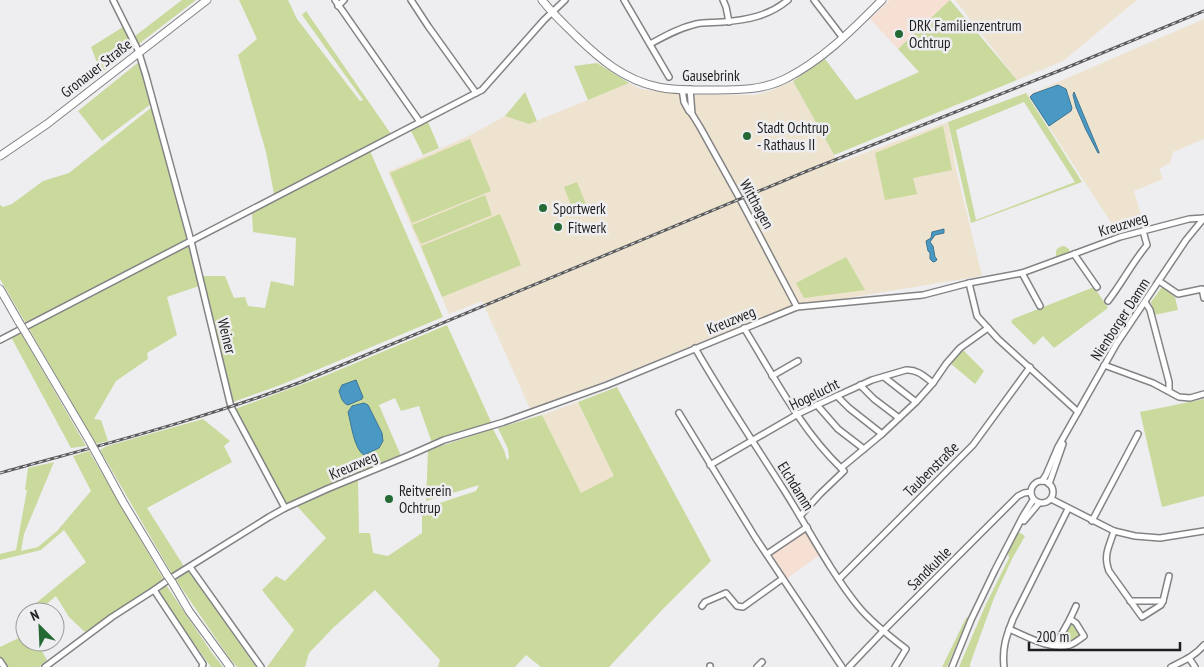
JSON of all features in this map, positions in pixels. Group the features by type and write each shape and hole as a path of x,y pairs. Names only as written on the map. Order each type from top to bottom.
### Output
{"main road":[{"name":"Gronauer Straße","path":"0,156 47,124 207,0"},
{"name":"Gausebrink","path":"542,0 588,47 619,72 648,85 690,90 743,90 761,87 785,79 805,67 843,38 882,0"},
{"path":"0,288 167,575 230,667"}],"street":[{"name":"Weiner","path":"113,0 139,52 191,241 231,407 285,508"},
{"path":"334,0 420,122"},
{"path":"338,6 344,0"},
{"path":"411,0 476,93"},
{"path":"0,340 482,90 564,0"},
{"path":"624,0 669,76"},
{"path":"723,0 729,22"},
{"path":"650,44 680,29 697,24 729,22 764,14 778,8 788,0"},
{"path":"814,0 843,38"},
{"name":"Witthagen","path":"682,89 689,111 753,221 797,307"},
{"name":"Witthagen","path":"690,90 692,114"},
{"name":"Kreuzweg","path":"285,508 444,440 518,418 607,385 797,307 922,295 969,283 1022,273 1120,236 1189,219 1204,218"},
{"name":"Nienborger Damm","path":"1042,481 1058,447 1104,365 1186,240 1204,218"},
{"path":"1108,301 1147,246 1143,231"},
{"path":"1074,254 1097,287"},
{"path":"1022,273 1040,306"},
{"path":"1159,281 1178,294 1202,289 1204,298"},
{"path":"969,283 977,316 1078,412"},
{"path":"1145,302 1150,310 1169,382 1169,392"},
{"path":"744,328 772,376 798,414 820,445 844,472 800,516"},
{"path":"841,468 882,434 916,402 960,348 988,328"},
{"name":"Elchdamm","path":"695,348 839,579 859,607 883,631 906,649 895,667"},
{"path":"772,376 798,361"},
{"path":"1104,365 1153,384 1179,397 1185,398 1204,394"},
{"name":"Taubenstraße","path":"839,579 973,445 1030,367"},
{"name":"Hogelucht","path":"710,465 798,414 860,385 906,370 916,371 933,383"},
{"path":"884,377 916,402"},
{"path":"860,385 899,418"},
{"path":"837,396 882,434"},
{"path":"817,405 838,428 864,449"},
{"path":"679,413 782,579 842,667"},
{"path":"1092,521 1138,434"},
{"name":"Nienborger Damm","path":"1049,484 1064,438"},
{"path":"1042,481 1049,484 1053,490 1051,499 1046,503 1036,501 1031,492 1033,485 1042,481"},
{"name":"Sandkuhle","path":"849,667 1018,496 1031,492"},
{"path":"1051,499 1114,531 1135,536 1160,538 1204,530"},
{"path":"952,667 975,612 1015,531 1036,501"},
{"path":"45,667 112,617 171,578 285,508"},
{"path":"1004,667 1002,653 1005,638 1068,509"},
{"path":"766,554 807,527"},
{"path":"1114,531 1106,552 1106,565 1142,617 1161,605 1169,576"},
{"path":"190,567 261,667"},
{"path":"702,606 705,602 726,593 737,606 743,607 782,579"},
{"path":"154,590 203,664 202,667"},
{"path":"1130,601 1163,601"},
{"path":"1055,646 1076,606"},
{"path":"1009,629 1044,644 1055,646 1070,645 1084,636 1076,623 1070,619"},
{"path":"1170,667 1189,658 1204,645"},
{"path":"1189,658 1195,667"},
{"path":"0,661 4,667"},
{"path":"757,667 762,662"}],"shaded area":[{"name":"DRK Familienzentrum Ochtrup","path":"890,0 950,0 898,49 870,19"},
{"path":"955,0 1137,0 1063,61 1017,80"},
{"path":"1204,19 1204,139 1173,152 1170,163 1159,169 1163,179 1134,191 1144,226 1118,233 1028,95"},
{"path":"793,81 838,163 948,122 956,169 982,276 785,308 531,411 482,301 449,314 388,172 469,136 505,116 529,124 629,83 640,89 677,94 755,95"},
{"path":"578,402 615,476 581,494 542,415"},
{"path":"806,532 821,554 786,579 772,558 773,554"}],"green space":[{"path":"182,0 196,0 101,73 91,47 123,27 131,39"},
{"path":"239,0 288,0 297,19 360,101 363,100 302,15 306,11 391,134 274,194 266,152 238,55 257,39"},
{"path":"950,0 1017,80 834,155 793,81 825,59 856,100 919,72 898,49"},
{"path":"140,61 151,104 102,141 78,111"},
{"path":"597,63 629,83 588,100 574,66"},
{"path":"525,92 537,121 529,124 505,116"},
{"path":"1026,93 1082,182 971,223 948,122","holes":["1024,102 1075,182 976,220 956,130"]},
{"path":"152,107 189,240 34,325 189,245 199,286 167,297 177,335 147,353 148,359 116,381 94,419 101,420 108,441 96,444 0,279 0,205 3,207 12,204 43,181 69,173"},
{"path":"428,122 439,148 423,155 411,131"},
{"path":"943,126 952,170 913,178 917,194 885,200 875,153"},
{"path":"470,139 491,191 412,223 390,173"},
{"path":"370,151 443,317 283,384 233,402 201,276 225,276 234,298 245,297 248,306 265,308 271,281 294,286 296,238 253,232 252,213"},
{"path":"577,182 587,207 574,213 564,187"},
{"path":"485,195 492,215 421,244 412,225"},
{"path":"500,214 521,265 442,297 421,246"},
{"path":"1064,246 1069,249 1070,253 1057,258 1057,250"},
{"path":"846,257 865,290 804,298 796,283"},
{"path":"1094,287 1108,308 1054,348 1043,336 1034,345 1011,322 1013,319"},
{"path":"1162,287 1175,297 1178,310 1154,315 1151,302"},
{"path":"447,325 492,424 444,437 432,443 419,406 401,411 395,398 379,405 401,456 287,505 235,409 322,377"},
{"path":"21,333 86,446 71,448 11,337"},
{"path":"963,350 984,371 975,384 950,363"},
{"path":"617,387 711,561 609,667 541,667 526,655 515,667 438,667 440,660 375,590 333,628 309,653 305,667 267,667 294,630 262,590 276,576 285,581 326,538 296,505 358,480 359,533 370,533 373,553 388,556 422,533 422,509 476,491 479,485 426,501 428,450 493,429 507,460 509,458 508,449 498,428 542,415 581,493 614,476 578,402"},
{"path":"1204,399 1204,496 1162,507 1140,412"},
{"path":"203,419 230,441 224,446 232,462 147,508 185,568 172,574 100,450 107,446"},
{"path":"89,451 164,580 85,632 69,617 65,611 65,602 60,602 56,596 49,602 37,602 86,562 64,530 41,550 0,560 0,554 16,550 27,490 25,490 28,468 54,462 24,534 21,551 38,547 57,531 91,491 73,456"},
{"path":"1017,531 1025,536 994,598 970,667 959,667 986,604 1009,558 1008,552"},
{"path":"189,571 256,667 237,667 230,659 176,580"},
{"path":"166,585 223,667 211,667 158,593"},
{"path":"970,616 947,667 942,667 966,618"},
{"path":"1071,623 1075,625 1080,633 1078,637 1065,643 1062,641 1063,636"},
{"path":"15,640 15,652 43,652 47,660 39,667 6,667 0,657 0,647"}],"water":[{"path":"1058,85 1066,89 1072,108 1071,111 1049,126 1030,97 1033,94"},
{"path":"1074,92 1099,152 1099,153 1076,107"},
{"path":"944,229 944,233 935,235 930,242 937,259 933,262 930,259 926,241 931,238 932,232"},
{"path":"356,380 363,397 348,405 341,398 339,391 342,385"},
{"path":"364,403 368,405 382,433 383,441 379,448 364,455 355,442 348,412 352,406"}],"railway":[{"path":"0,473 189,420 301,382 807,171 1204,11"}],"place":[{"name":"DRK Familienzentrum Ochtrup","path":"899,34"},
{"name":"Stadt Ochtrup - Rathaus II","path":"747,136"},
{"name":"Sportwerk","path":"543,208"},
{"name":"Fitwerk","path":"558,227"},
{"name":"Reitverein Ochtrup","path":"389,499"}]}
